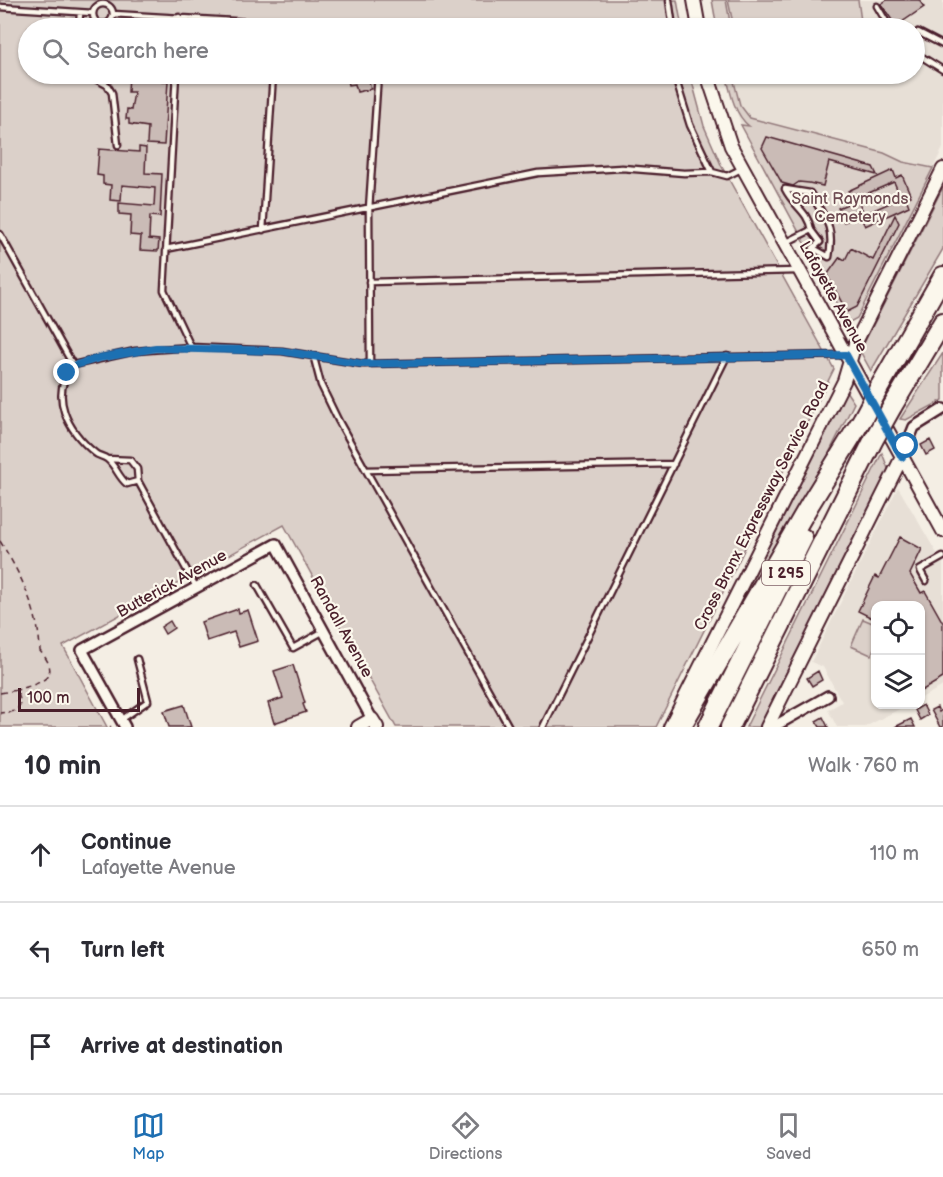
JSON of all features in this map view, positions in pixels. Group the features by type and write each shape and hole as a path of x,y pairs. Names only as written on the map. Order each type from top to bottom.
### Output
{"highway":[{"name":"I 295","path":"708,727 863,418 943,276"},
{"name":"I 295","path":"734,722 874,439 943,322"},
{"path":"681,727 810,504 863,418"}],"street":[{"path":"694,0 697,18"},
{"name":"Lafayette Avenue","path":"710,84 723,126 743,168 942,527"},
{"name":"Cross Bronx Expressway Service Road","path":"670,727 844,381 848,358 943,169"},
{"path":"766,727 902,457 914,427 943,409"},
{"name":"Butterick Avenue","path":"123,724 82,650 276,544"},
{"name":"Randall Avenue","path":"276,544 374,723"},
{"path":"773,727 828,696"},
{"path":"357,727 374,723"}],"lane":[{"path":"93,0 95,18"},
{"path":"669,0 672,18"},
{"path":"95,7 101,4 108,5 113,14 112,18"},
{"path":"877,6 884,18"},
{"path":"0,7 93,13"},
{"path":"80,13 80,18"},
{"path":"113,14 190,18"},
{"path":"925,36 943,45"},
{"path":"925,58 943,70"},
{"path":"104,84 112,93 118,145"},
{"path":"175,84 164,290 191,347"},
{"path":"263,230 272,84"},
{"path":"370,363 369,209 377,84"},
{"path":"677,84 690,125 712,172"},
{"path":"166,249 538,173 622,168 684,173 712,172 727,176 743,168"},
{"path":"785,189 810,193 818,207 827,218 831,231 829,257 813,248 820,242 811,230 809,216 791,200 785,189"},
{"path":"805,214 818,207"},
{"path":"784,243 811,230"},
{"path":"0,234 73,366"},
{"path":"369,282 800,271"},
{"path":"196,588 138,481 137,469 130,460 107,459 97,455 82,441 62,405 60,394 62,382 73,366 135,351 191,347 282,351 347,363 727,356 848,358"},
{"path":"543,727 727,356"},
{"path":"314,358 321,385 509,727"},
{"path":"107,459 120,478 128,484 138,481"},
{"path":"366,470 674,464"},
{"path":"926,581 920,570 943,557"},
{"path":"257,585 293,648 324,631"},
{"path":"123,724 145,705 148,699 137,659"}],"path":[{"path":"0,541 22,579 34,609 35,625 41,640 40,651 48,658 49,664 44,681 0,693"},
{"path":"0,713 12,713 20,708 16,690"}],"shaded area":[{"path":"711,0 943,0 943,148 933,168 741,125 727,84 925,84 925,18 714,18"},
{"path":"898,487 943,564 943,686 925,696 925,601 871,601 871,709 899,709 865,727 837,727 828,710 842,702 823,667 811,662"}],"green space":[{"name":"Saint Raymonds Cemetery","path":"0,0 677,0 680,18 18,18 18,84 693,84 704,126 722,167 834,369 656,727 396,727 284,525 63,646 107,727 0,727"},
{"path":"712,0 726,0 729,18 715,18"},
{"path":"728,0 858,0 861,18 732,18"},
{"name":"Saint Raymonds Cemetery","path":"728,84 735,84 740,105 750,118 884,153 903,162 933,168 857,318 848,323 741,125 749,126 736,109"},
{"path":"943,187 943,249 871,371 860,351"},
{"path":"943,353 943,400 906,420 900,419"},
{"path":"846,391 854,403 799,513 735,621 725,628"},
{"path":"882,453 889,471 759,727 746,727"},
{"path":"863,619 871,622 871,655 851,646"}],"building":[{"path":"887,0 919,0 924,7 908,18 891,18 881,4"},
{"path":"128,84 168,84 164,145 147,144 148,127 129,124 129,119 126,119 127,109 131,110 134,92 128,92"},
{"path":"355,84 370,84 371,89 357,92"},
{"path":"767,137 873,167 877,175 829,162 823,186 799,182 793,186 782,183 762,148"},
{"path":"139,147 146,148 145,173 162,174 160,217 150,216 149,239 159,240 158,251 140,250 141,236 130,235 131,215 119,214 119,203 154,206 155,188 122,185 121,201 110,200 111,185 103,184 103,176 97,175 99,149 139,152"},
{"path":"893,170 896,178 902,175 911,196 906,198 909,206 865,226 860,216 901,198 894,182 857,198 864,214 844,222 838,208 852,202 848,191"},
{"path":"895,215 899,223 857,307 847,312 827,275 840,257 845,260 851,248 873,260"},
{"path":"930,440 935,450 926,455 921,445"},
{"path":"900,537 922,549 910,574 921,593 925,591 943,623 943,678 925,689 925,601 871,601 871,618 858,611 875,576 879,578"},
{"path":"238,609 239,613 248,610 258,641 239,647 234,632 207,641 201,622"},
{"path":"170,621 174,628 165,634 161,627"},
{"path":"293,665 306,712 274,723 268,703 283,698 274,671"},
{"path":"818,671 822,680 812,686 807,678"},
{"path":"184,705 191,727 169,727 164,711"},
{"path":"937,707 939,712 943,709 943,727 940,727 931,710"},
{"path":"925,709 928,715 920,720 915,710"},
{"path":"823,717 828,727 820,727 816,721"},
{"path":"911,719 915,727 895,727"}],"route":[{"path":"67,373 73,366 99,358 156,348 191,347 261,352 282,351 363,364 846,355 902,457 906,446"}]}
